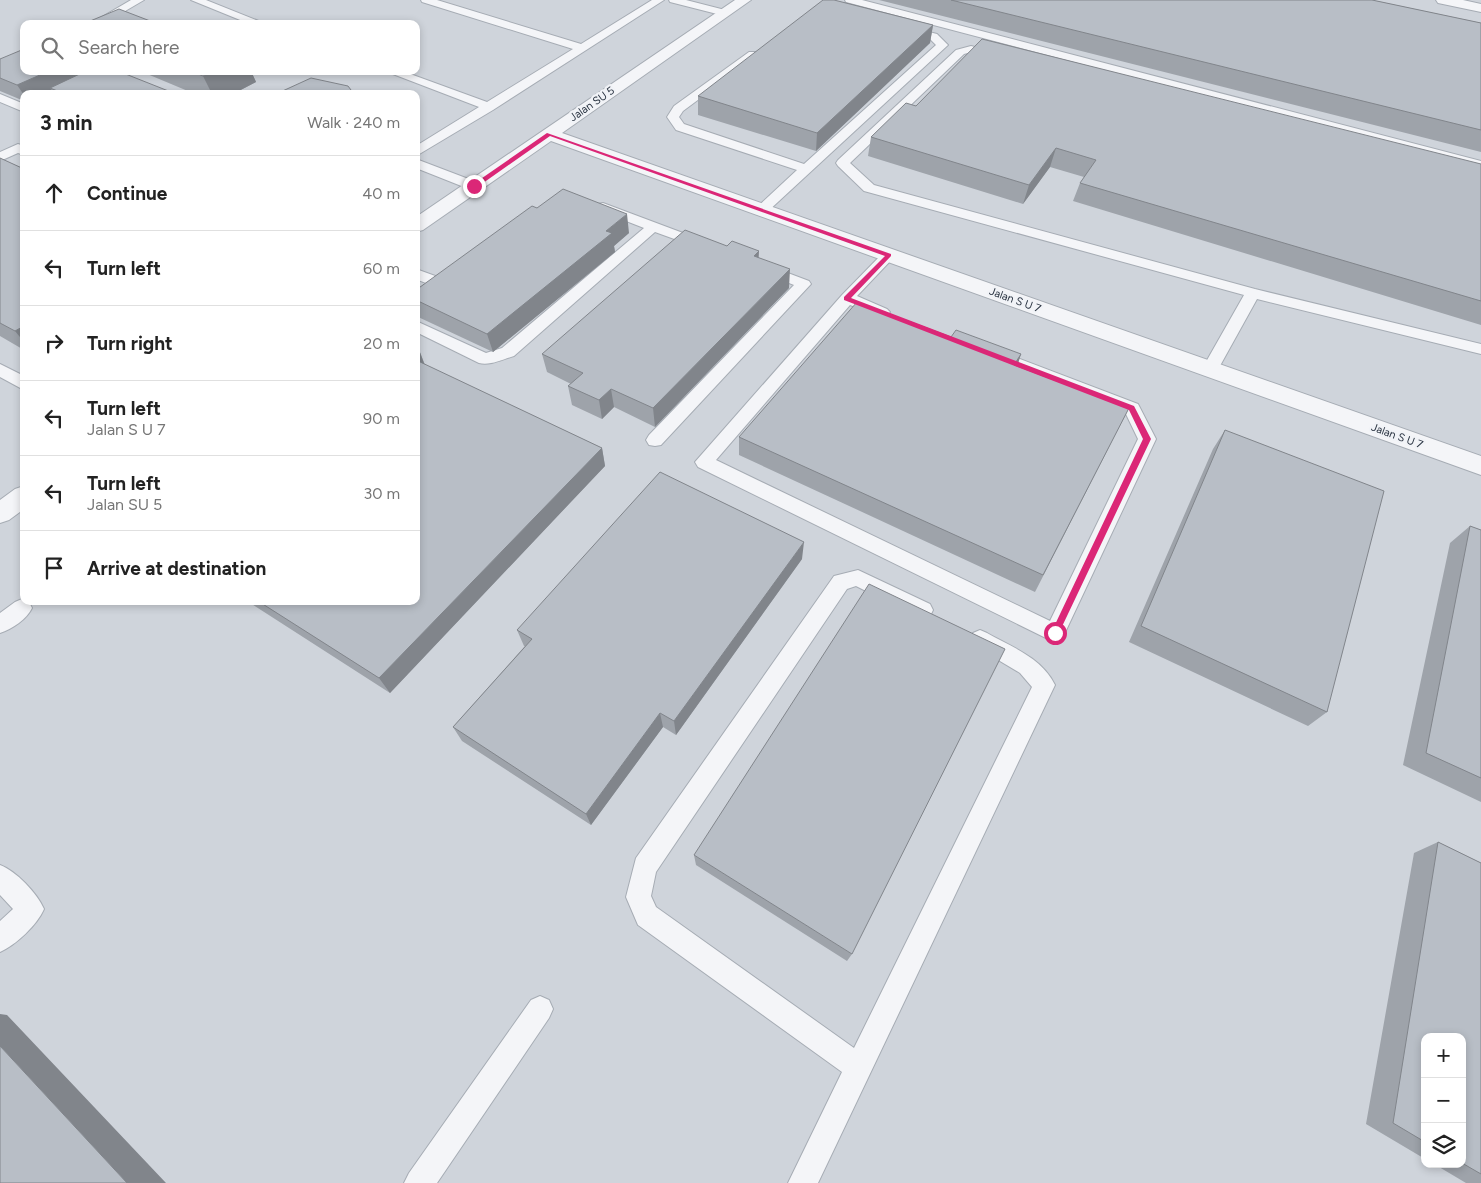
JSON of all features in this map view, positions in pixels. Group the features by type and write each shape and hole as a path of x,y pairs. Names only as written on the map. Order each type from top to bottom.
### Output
{"street":[{"name":"Jalan SU 5","path":"420,223 744,0"},
{"path":"1443,0 1481,8"},
{"name":"Jalan S U 7","path":"549,134 1481,466"},
{"path":"0,513 20,499"}],"lane":[{"path":"102,20 138,0"},
{"path":"196,0 250,20"},
{"path":"426,0 582,48"},
{"path":"420,150 660,0"},
{"path":"674,0 725,13"},
{"path":"850,0 1481,165"},
{"path":"761,210 942,45 933,36 897,27"},
{"path":"762,48 678,110 673,117 680,127 807,169"},
{"path":"1009,59 971,49 960,52 844,163 869,188 1253,293 1481,349"},
{"path":"402,75 488,107"},
{"path":"0,98 20,106"},
{"path":"0,157 18,148 20,149"},
{"path":"420,165 474,186"},
{"path":"591,202 716,250"},
{"path":"420,328 485,359 508,352 654,226"},
{"path":"888,255 846,298 704,462 1055,633 1147,439 1132,408 975,348"},
{"path":"655,440 804,284 751,263"},
{"path":"424,295 462,266"},
{"path":"420,275 439,284"},
{"path":"1210,370 1253,293"},
{"path":"846,298 902,320"},
{"path":"0,370 20,382"},
{"path":"803,1183 1044,685 1028,666 954,626 858,578 841,582 645,867 638,897 647,916 858,1067"},
{"path":"0,624 22,608"},
{"path":"0,877 31,909 0,939"},
{"path":"420,1183 540,1009"}],"shaded area":[{"path":"0,0 1481,0 1481,1183 0,1183"}],"building":[{"path":"823,0 834,0 933,25 817,133 698,96"},
{"path":"951,0 1372,0 1481,23 1481,130"},
{"path":"119,9 148,20 93,20"},
{"path":"982,39 1481,164 1481,301 1080,183 1096,160 1056,148 1029,185 871,137 906,103 916,106"},
{"path":"20,51 20,75 40,75 17,85 0,78 0,59"},
{"path":"78,75 128,75 166,90 55,90 50,88"},
{"path":"311,78 348,86 351,90 285,90"},
{"path":"0,158 20,167 20,328 15,331 0,323"},
{"path":"563,189 627,214 606,231 612,233 487,334 420,302 420,287 532,206 537,208"},
{"path":"685,230 727,246 732,241 759,251 754,256 790,269 653,408 611,389 599,400 568,386 583,373 542,354"},
{"path":"857,302 951,337 956,330 1021,354 1014,365 1129,408 1043,575 739,437"},
{"path":"420,362 602,448 379,678 264,605 420,605"},
{"path":"1225,430 1384,491 1327,712 1141,626"},
{"path":"660,472 804,542 674,721 660,713 586,814 453,727 532,639 517,630"},
{"path":"1470,526 1481,530 1481,778 1426,753"},
{"path":"869,584 1005,649 852,954 694,855"},
{"path":"1438,842 1481,863 1481,1174 1466,1165 1466,1033 1421,1033 1421,1140 1393,1123"},
{"path":"0,1046 127,1183 0,1183"}],"route":[{"path":"474,186 549,134 888,255 846,298 1132,408 1147,439 1055,633"}]}
